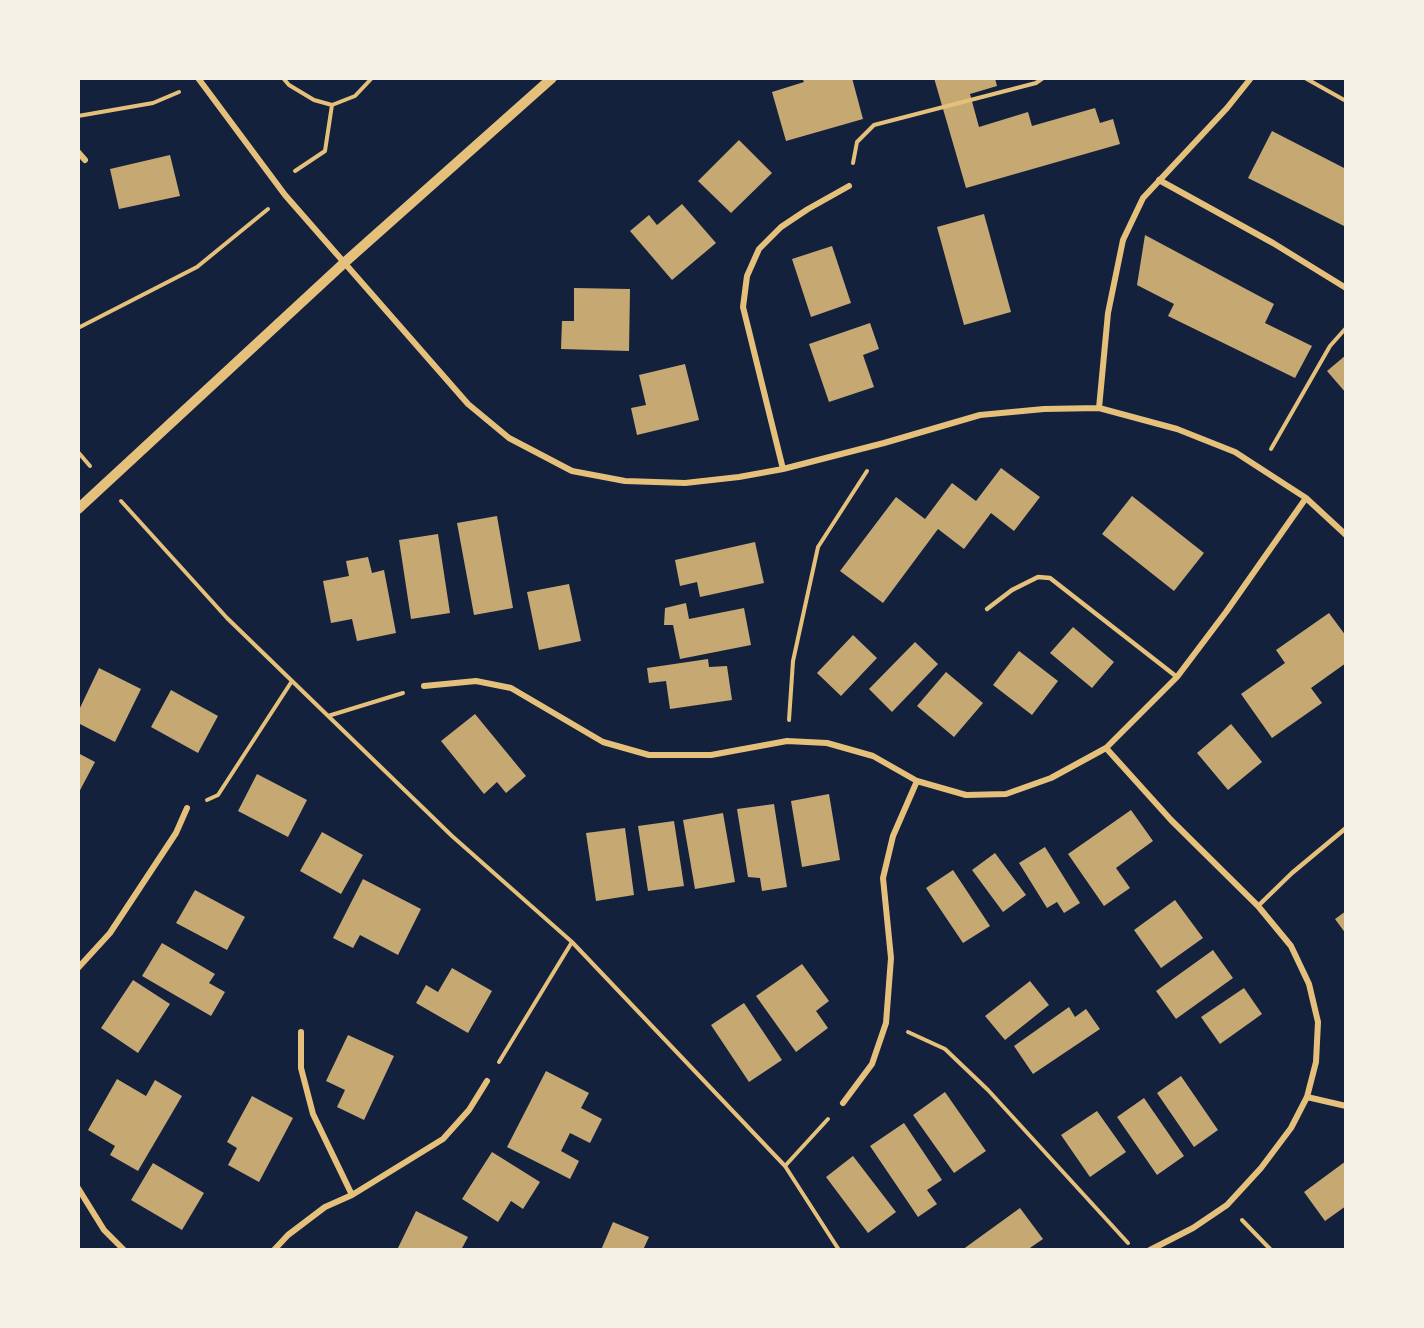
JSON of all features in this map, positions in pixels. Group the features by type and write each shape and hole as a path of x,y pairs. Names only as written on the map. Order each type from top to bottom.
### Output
{"street":[{"path":"78,509 344,263 552,78"},
{"path":"1099,408 1108,313 1123,240 1143,198 1227,108 1248,79"},
{"path":"200,81 285,195 468,404 509,438 572,471 625,481 685,483 740,477 783,470 980,415 1044,409 1099,408 1177,429 1235,452 1306,498 1346,535"},
{"path":"78,152 85,160"},
{"path":"1158,180 1273,243 1346,288"},
{"path":"783,470 742,307 747,276 759,249 781,227 807,209 849,186"},
{"path":"424,686 476,681 511,688 603,742 649,755 711,754 787,741 827,743 873,756 917,781 966,795 1006,794 1052,778 1106,748 1177,677 1306,498"},
{"path":"1106,748 1171,820 1258,906 1291,946 1310,984 1318,1022 1316,1062 1307,1097 1291,1128 1262,1168 1227,1204 1193,1228 1150,1250"},
{"path":"843,1103 872,1064 886,1023 891,958 883,878 893,836 917,781"},
{"path":"78,968 110,933 176,833 187,808"},
{"path":"301,1032 302,1068 313,1114 352,1195"},
{"path":"274,1250 288,1235 325,1207 352,1195 443,1139 469,1110 487,1081"},
{"path":"1307,1097 1346,1106"},
{"path":"78,1188 104,1230 124,1250"}],"lane":[{"path":"987,609 1012,590 1029,581 1038,577 1050,578 1177,677"},
{"path":"1258,906 1292,873 1346,828"}],"path":[{"path":"283,78 288,85 314,100 332,105 355,96 372,78"},
{"path":"849,186 857,142 874,125 1036,83 1043,78"},
{"path":"1305,78 1346,100"},
{"path":"78,116 153,103 200,81"},
{"path":"276,184 325,151 332,105"},
{"path":"78,328 197,267 285,195"},
{"path":"1261,468 1330,346 1346,328"},
{"path":"787,741 794,661 818,547 884,443"},
{"path":"159,546 291,681 453,836 572,942 785,1166 839,1250"},
{"path":"187,808 218,795 291,681"},
{"path":"328,716 424,686"},
{"path":"487,1081 572,942"},
{"path":"886,1023 945,1049 988,1090 1135,1250"},
{"path":"785,1166 843,1103"},
{"path":"1227,1204 1271,1250"}],"building":[{"path":"802,78 852,78 863,119 786,141 772,92 804,82"},
{"path":"934,78 995,78 997,86 970,94 979,127 1028,112 1032,126 1095,108 1100,123 1113,119 1120,144 966,188"},
{"path":"1272,131 1346,169 1346,227 1248,178"},
{"path":"739,140 772,173 731,213 698,181"},
{"path":"170,155 180,196 119,209 110,169"},
{"path":"682,204 716,243 672,280 630,231 649,215 657,225"},
{"path":"984,214 1011,312 964,325 937,227"},
{"path":"1145,235 1274,304 1265,323 1312,346 1295,378 1168,316 1174,304 1137,285"},
{"path":"832,246 851,303 811,317 792,259"},
{"path":"574,288 630,289 629,351 561,349 562,321 574,321"},
{"path":"870,323 879,349 863,355 874,387 829,402 809,344"},
{"path":"1346,355 1346,393 1327,371"},
{"path":"685,364 699,420 637,435 631,408 646,405 639,375"},
{"path":"1001,468 1040,497 1014,531 991,513 964,549 938,529 883,603 840,571 896,497 925,519 952,483 976,501"},
{"path":"1132,496 1204,553 1174,591 1102,534"},
{"path":"497,516 513,608 474,615 457,523"},
{"path":"438,534 450,613 411,619 399,540"},
{"path":"755,542 764,583 700,597 697,582 680,586 675,560"},
{"path":"368,557 372,573 384,570 396,633 357,641 352,619 331,623 323,581 349,576 346,561"},
{"path":"569,584 581,641 539,650 527,592"},
{"path":"686,603 689,619 744,608 751,645 680,659 673,625 664,625 665,608"},
{"path":"1329,613 1346,636 1346,663 1311,688 1322,703 1272,738 1241,694 1285,663 1276,650"},
{"path":"1073,627 1114,662 1092,688 1050,653"},
{"path":"853,635 877,658 841,696 817,673"},
{"path":"915,642 938,664 892,712 869,689"},
{"path":"1019,651 1058,681 1032,715 993,685"},
{"path":"708,659 709,667 727,666 732,700 670,709 666,681 649,683 647,668"},
{"path":"99,668 141,689 115,742 78,723 78,712"},
{"path":"946,672 983,703 954,737 917,706"},
{"path":"171,690 218,716 198,753 151,727"},
{"path":"475,714 526,776 506,793 497,782 484,794 441,741"},
{"path":"1231,724 1262,762 1228,790 1197,753"},
{"path":"78,753 95,762 78,794"},
{"path":"257,774 307,800 288,837 238,811"},
{"path":"829,794 840,860 802,867 791,801"},
{"path":"774,804 787,887 762,891 760,878 748,877 737,809"},
{"path":"1131,810 1153,841 1116,868 1130,888 1104,906 1068,854"},
{"path":"723,813 735,882 695,889 683,820"},
{"path":"674,821 684,886 648,891 638,826"},
{"path":"625,828 634,895 596,901 586,833"},
{"path":"322,832 363,855 341,894 300,871"},
{"path":"1045,847 1080,903 1064,913 1057,902 1047,908 1019,863"},
{"path":"995,853 1026,895 1003,912 972,870"},
{"path":"953,870 990,926 963,943 926,888"},
{"path":"363,879 421,909 398,955 360,935 353,948 333,938"},
{"path":"195,890 245,917 227,950 176,923"},
{"path":"1175,900 1203,938 1161,968 1134,930"},
{"path":"1346,911 1346,934 1335,919"},
{"path":"162,943 215,974 209,983 225,992 211,1016 142,976"},
{"path":"1213,950 1233,978 1176,1019 1156,991"},
{"path":"802,964 829,1001 816,1011 828,1028 796,1052 756,996"},
{"path":"452,968 492,991 468,1033 416,1003 426,985 438,992"},
{"path":"133,980 170,1004 138,1053 101,1028"},
{"path":"1030,981 1049,1005 1005,1040 985,1016"},
{"path":"1244,988 1262,1014 1220,1044 1201,1017"},
{"path":"744,1003 782,1060 749,1082 711,1025"},
{"path":"1069,1007 1075,1017 1086,1009 1100,1029 1033,1074 1014,1046"},
{"path":"348,1035 394,1056 364,1120 337,1107 345,1090 326,1081"},
{"path":"546,1071 589,1093 581,1108 602,1119 590,1143 570,1133 561,1151 579,1161 570,1179 507,1147"},
{"path":"1181,1076 1218,1130 1194,1147 1157,1093"},
{"path":"117,1079 146,1096 155,1080 182,1096 138,1171 110,1155 115,1146 88,1130"},
{"path":"945,1092 986,1151 954,1173 913,1115"},
{"path":"252,1096 293,1118 259,1182 228,1165 237,1148 227,1142"},
{"path":"1144,1098 1184,1156 1157,1175 1117,1117"},
{"path":"1097,1111 1126,1152 1090,1177 1061,1135"},
{"path":"904,1123 942,1180 927,1190 937,1204 918,1217 870,1146"},
{"path":"492,1152 540,1182 523,1209 511,1201 498,1222 462,1199"},
{"path":"853,1156 896,1212 868,1233 826,1177"},
{"path":"1346,1161 1346,1206 1325,1221 1304,1192"},
{"path":"153,1163 204,1193 182,1230 131,1200"},
{"path":"1020,1208 1043,1239 1027,1250 962,1250"},
{"path":"416,1211 468,1237 461,1250 397,1250"},
{"path":"613,1222 649,1237 643,1250 601,1250"}]}
